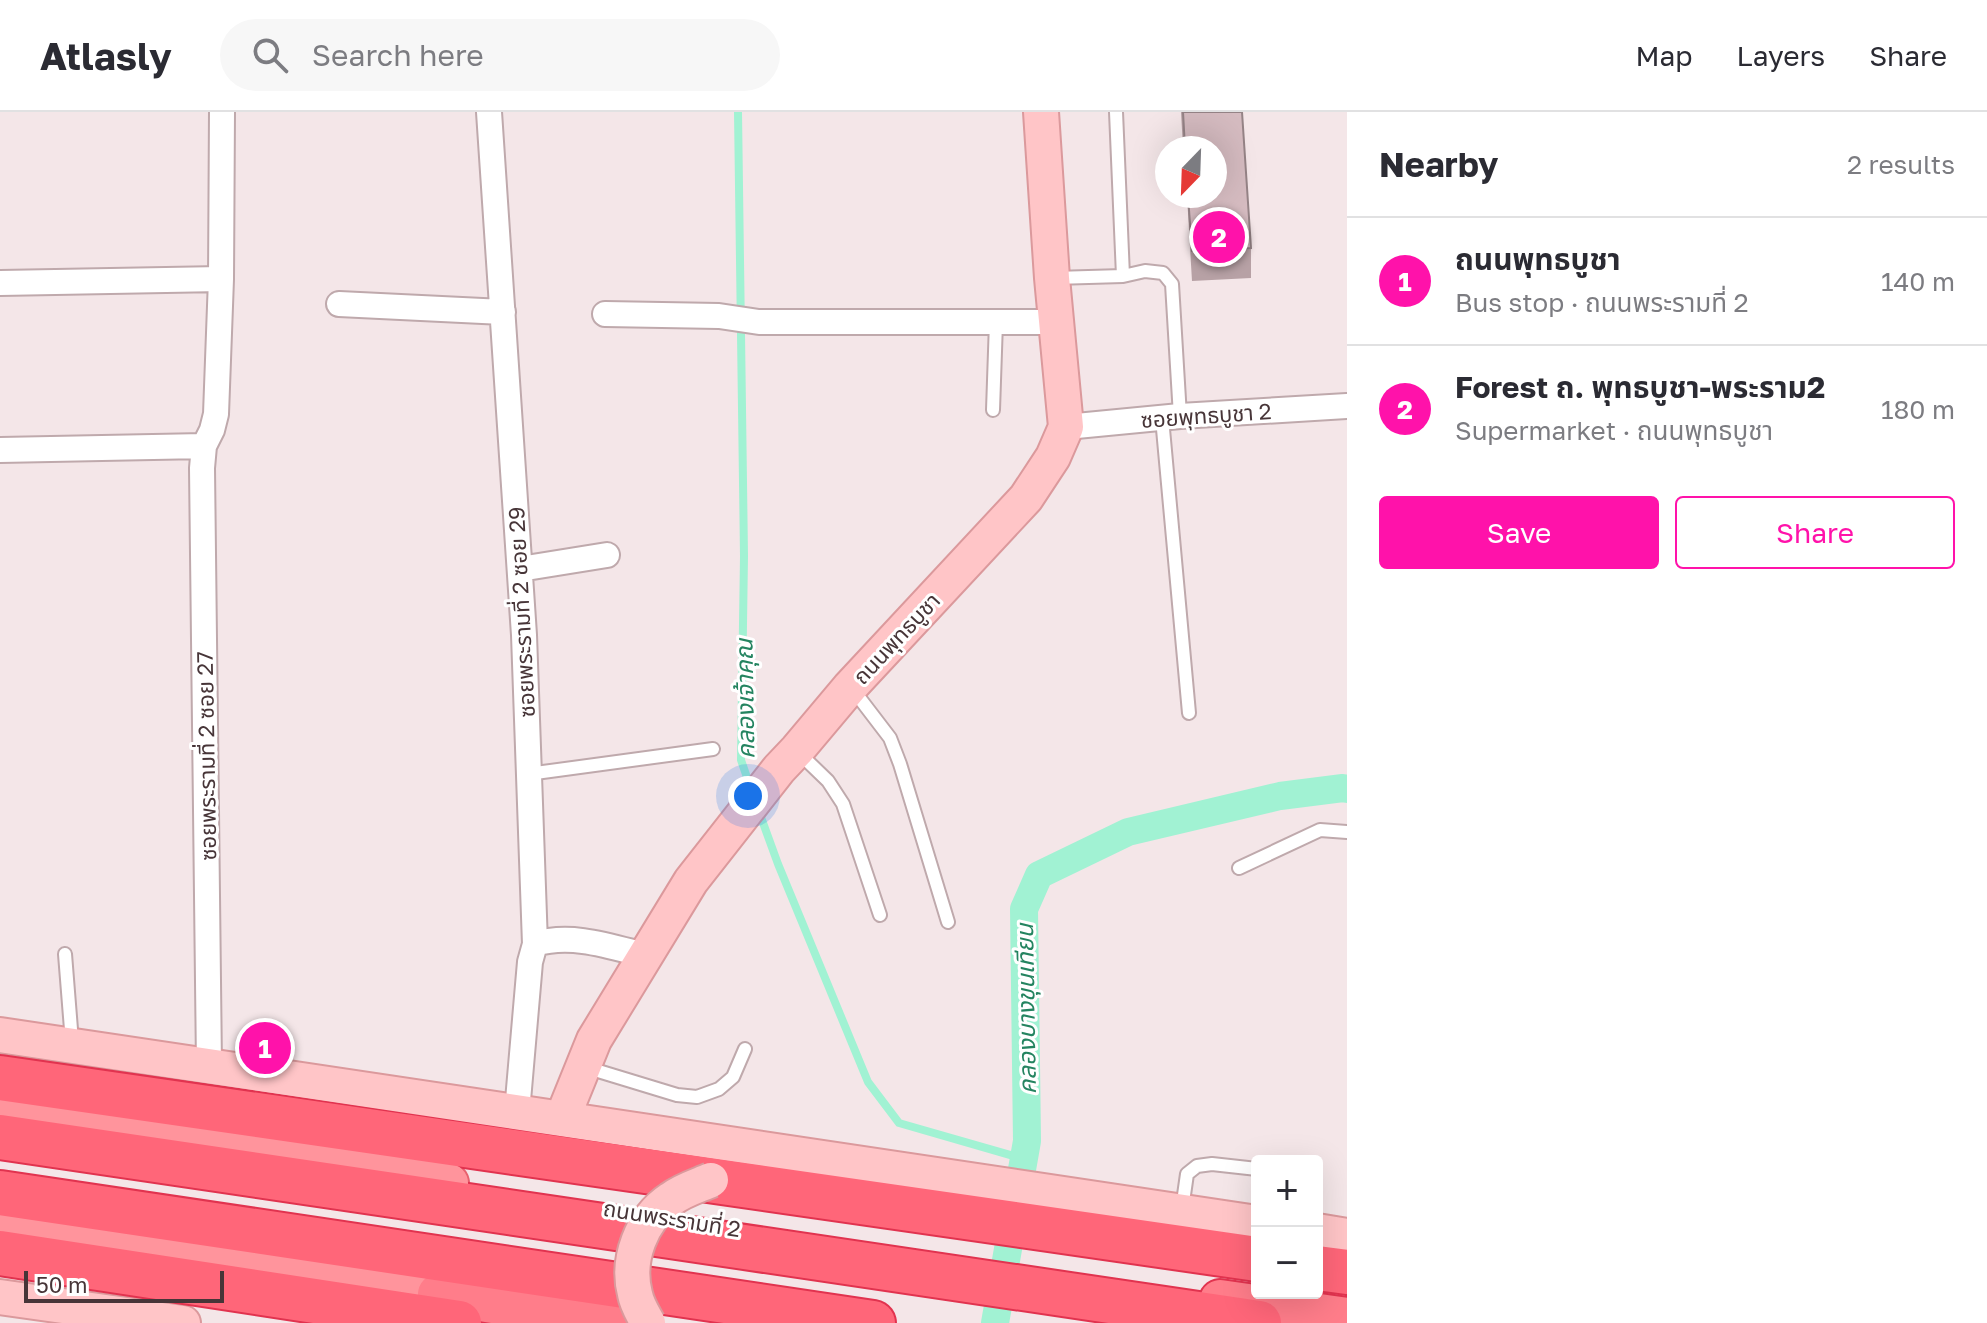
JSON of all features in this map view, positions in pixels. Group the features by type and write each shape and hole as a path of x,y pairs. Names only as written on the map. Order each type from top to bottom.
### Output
{"highway":[{"path":"0,1078 1251,1258"},
{"path":"0,1125 470,1187"},
{"path":"0,1137 1259,1323"},
{"name":"ถนนพระรามที่ 2","path":"470,1187 1347,1318"},
{"path":"0,1195 449,1308"},
{"path":"0,1195 873,1323"},
{"path":"0,1253 449,1308 614,1323"},
{"path":"1323,1269 1347,1272"}],"main road":[{"path":"1041,112 1066,427"},
{"name":"ถนนพุทธบูชา","path":"562,1119 594,1040 682,893 850,687 1026,498 1053,457 1066,427"},
{"path":"0,1035 1251,1222"},
{"name":"ถนนพระรามที่ 2","path":"0,1098 470,1187"},
{"path":"648,1323 635,1296 633,1282 634,1258 642,1232 668,1200 711,1180"},
{"path":"0,1227 449,1308"},
{"path":"1323,1232 1347,1236"},
{"path":"0,1297 183,1323"}],"street":[{"name":"ซอยพระรามที่ 2 ซอย 27","path":"209,1066 202,468 204,446 216,414 222,112"},
{"name":"ซอยพระรามที่ 2 ซอย 29","path":"489,112 524,635 535,944 530,962 517,1112"},
{"path":"0,283 221,279"},
{"path":"339,304 503,312"},
{"path":"605,314 719,316 759,322 1056,322"},
{"name":"ซอยพุทธบูชา 2","path":"1066,427 1347,406"},
{"path":"0,450 204,446"},
{"path":"520,569 607,555"},
{"path":"535,944 551,939 597,942 644,955"}],"lane":[{"path":"1116,112 1123,276"},
{"path":"1052,278 1123,276 1145,271 1163,273 1172,284 1171,417 1189,713"},
{"path":"993,410 996,322"},
{"path":"850,687 890,738 948,922"},
{"path":"528,774 713,749"},
{"path":"788,760 828,781 843,804 880,915"},
{"path":"1239,868 1320,830 1347,832"},
{"path":"65,954 72,1045"},
{"path":"582,1066 677,1095 697,1097 719,1089 733,1077 745,1049"},
{"path":"1182,1212 1187,1174 1197,1166 1212,1164 1251,1168"}],"building":[{"path":"1183,112 1242,112 1251,248 1192,251 1189,208 1227,208 1227,136 1184,136"}],"waterway":[{"name":"คลองเจ้าคุณ","path":"738,112 744,556 741,760 751,789"},
{"name":"คลองบางขุนเทียน","path":"995,1323 1027,1141 1024,909 1039,875 1128,832 1280,796 1347,789"},
{"name":"คลองเจ้าคุณ","path":"758,809 868,1082 899,1123 1024,1159"}],"place":[{"name":"Forest ถ. พุทธบูชา-พระราม2","path":"1219,237"},
{"name":"ถนนพุทธบูชา","path":"265,1048"}]}
